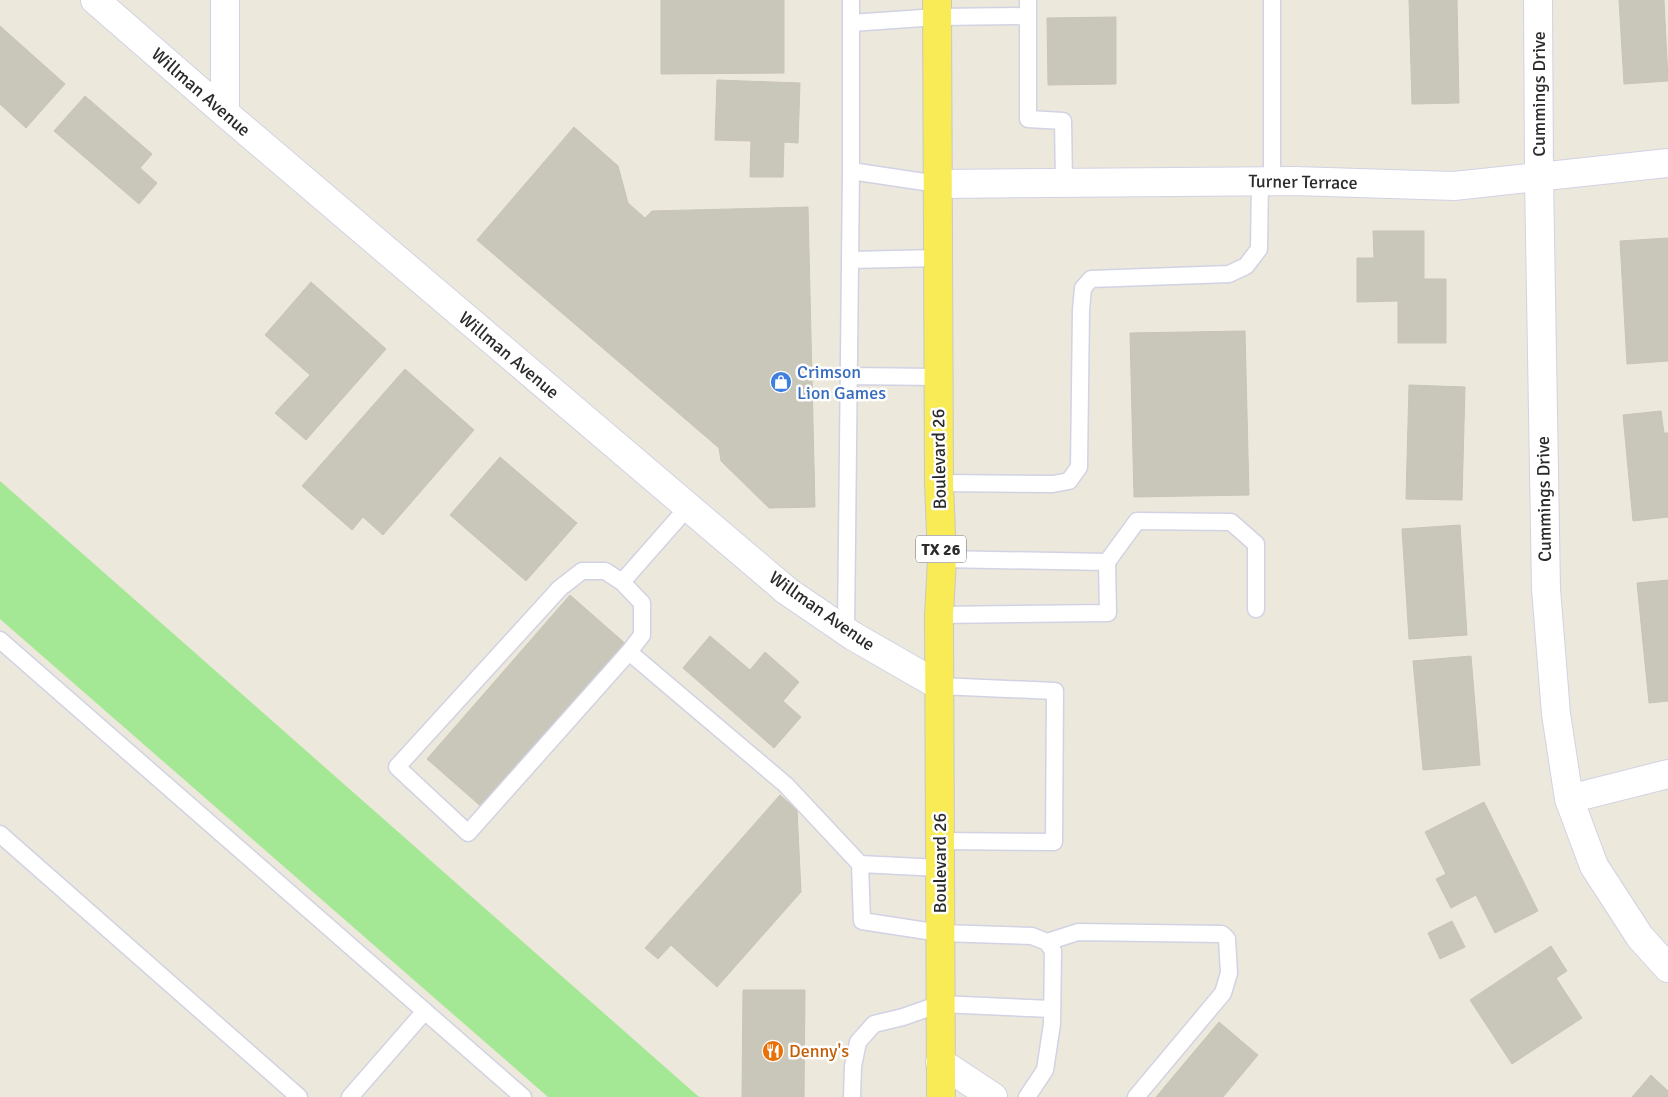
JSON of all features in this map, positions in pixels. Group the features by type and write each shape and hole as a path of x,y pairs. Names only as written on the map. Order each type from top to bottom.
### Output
{"main road":[{"name":"Boulevard 26","path":"937,9 938,377 942,559 940,615 940,1097"}],"street":[{"name":"Willman Avenue","path":"95,0 225,113 787,591 846,631 940,686"},
{"path":"225,0 225,113"},
{"name":"Cummings Drive","path":"1538,0 1546,589 1556,714 1570,799 1594,866 1640,937 1668,968"},
{"name":"Turner Terrace","path":"938,184 1266,181 1454,186 1668,163"},
{"path":"1570,799 1668,774"},
{"path":"940,1062 993,1097"}],"lane":[{"path":"846,631 851,0"},
{"path":"939,483 1053,484 1069,480 1079,467 1081,310 1083,288 1091,279 1229,274 1246,266 1259,249 1266,181 1272,0"},
{"path":"851,23 937,9 1028,8 1028,119 1064,121 1064,183"},
{"path":"851,171 938,184"},
{"path":"850,260 938,258"},
{"path":"849,376 938,377"},
{"path":"622,582 688,507"},
{"path":"940,615 1108,612 1107,562 1137,521 1231,522 1256,544 1256,609"},
{"path":"942,559 1107,562"},
{"path":"582,571 605,571 622,582 642,603 642,635 468,833 398,767 560,588 582,571"},
{"path":"0,640 523,1097"},
{"path":"629,652 786,784 860,864 862,921 940,933 1032,936 1046,942 1052,952 1052,1024 1045,1070 1027,1097"},
{"path":"940,686 1055,691 1054,842 940,841"},
{"path":"0,834 299,1097"},
{"path":"860,864 940,868"},
{"path":"1046,942 1078,932 1222,934 1228,940 1229,973 1223,993 1136,1097"},
{"path":"852,1097 853,1066 858,1042 874,1024 903,1017 940,1004 1052,1009"},
{"path":"350,1097 425,1011"}],"green space":[{"path":"0,481 699,1097 548,1097 0,619"}],"building":[{"path":"661,0 784,0 784,73 661,74"},
{"path":"1409,0 1457,0 1459,103 1412,104"},
{"path":"1619,0 1664,0 1668,81 1624,84"},
{"path":"1116,17 1116,84 1048,85 1047,18"},
{"path":"0,26 65,84 26,128 0,104"},
{"path":"717,80 800,83 798,143 784,142 783,177 750,177 751,141 715,140"},
{"path":"85,96 152,154 140,168 157,183 139,204 54,131"},
{"path":"574,127 618,166 628,203 645,218 652,211 808,207 815,507 769,508 721,461 719,448 477,240"},
{"path":"1373,231 1424,231 1424,279 1446,279 1446,343 1398,343 1398,301 1357,302 1357,258 1374,258"},
{"path":"1668,238 1668,361 1627,364 1620,241"},
{"path":"311,282 386,349 306,440 275,413 310,375 265,335"},
{"path":"1245,331 1249,495 1134,497 1130,333"},
{"path":"405,369 474,430 383,535 363,517 352,530 302,486"},
{"path":"1409,385 1465,387 1462,500 1406,499"},
{"path":"1661,411 1664,433 1668,433 1668,517 1633,521 1623,415"},
{"path":"500,457 577,523 526,581 450,515"},
{"path":"1460,525 1467,635 1409,639 1402,529"},
{"path":"1668,580 1668,701 1649,703 1637,583"},
{"path":"570,595 627,645 484,809 427,759"},
{"path":"710,636 750,670 765,652 799,682 783,701 801,717 774,748 683,668"},
{"path":"1471,656 1480,765 1423,770 1413,661"},
{"path":"780,795 797,810 801,892 717,987 671,945 658,959 645,948"},
{"path":"1484,802 1538,911 1495,933 1476,895 1451,908 1436,879 1446,874 1425,832"},
{"path":"1452,921 1465,947 1440,959 1428,933"},
{"path":"1551,946 1567,971 1556,978 1582,1018 1512,1064 1470,1000"},
{"path":"743,990 805,990 804,1097 742,1097"},
{"path":"1219,1022 1258,1055 1223,1097 1156,1097"},
{"path":"1651,1075 1668,1091 1668,1097 1632,1097"}],"place":[{"name":"Crimson Lion Games","path":"781,382"},
{"name":"Denny's","path":"773,1051"}]}
